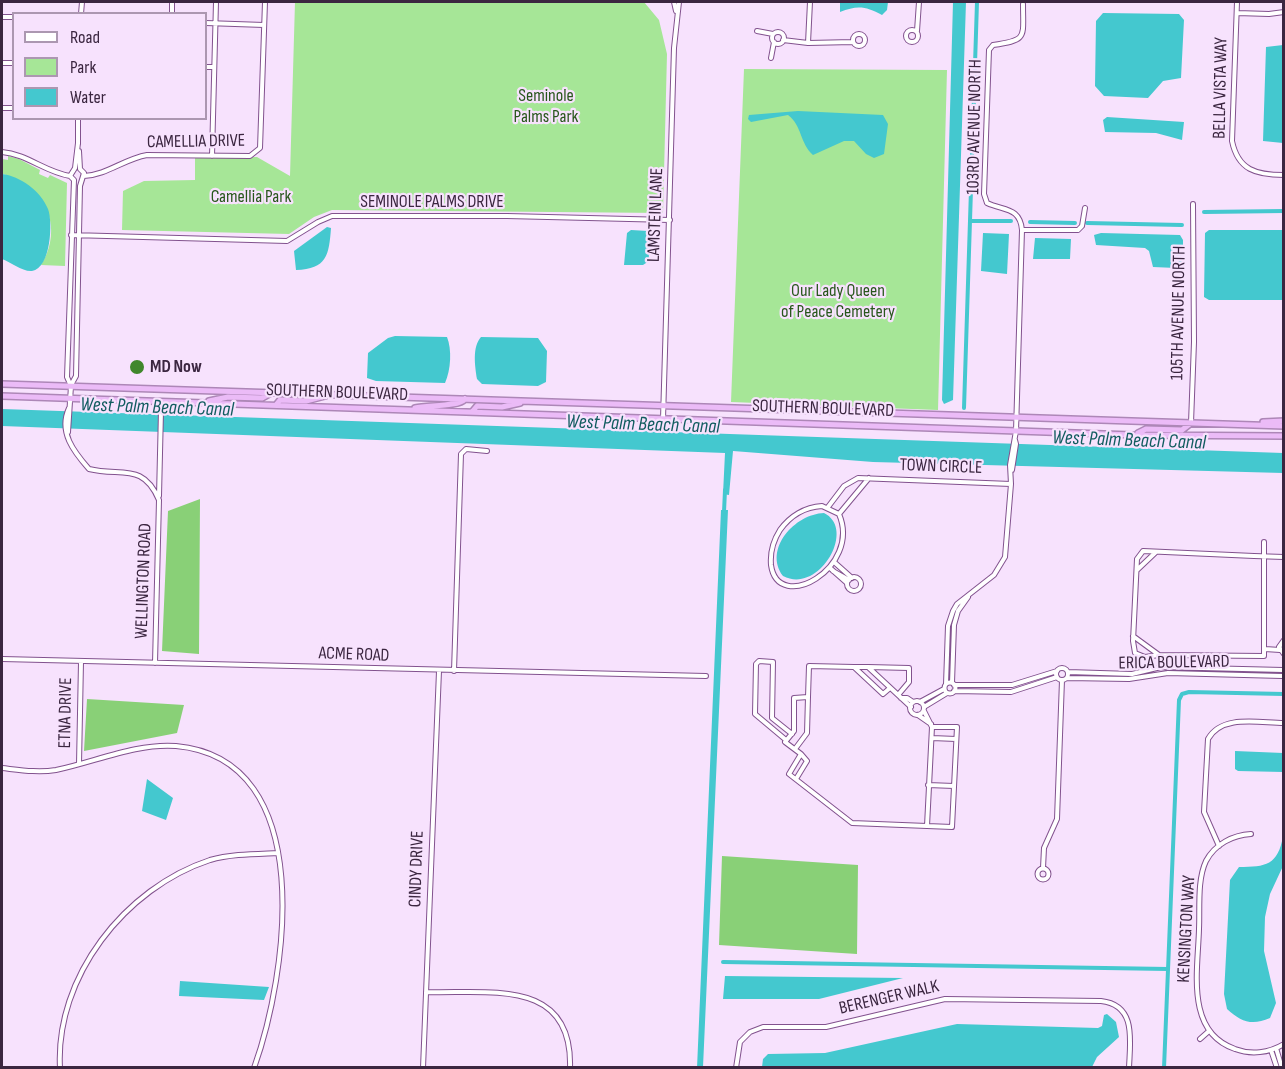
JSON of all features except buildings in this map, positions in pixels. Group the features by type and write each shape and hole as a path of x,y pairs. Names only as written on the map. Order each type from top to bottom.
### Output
{"highway":[{"name":"SOUTHERN BOULEVARD","path":"2,384 1284,426"},
{"path":"201,403 228,397 265,397 271,393"},
{"path":"276,405 280,400 306,401 332,395"},
{"name":"SOUTHERN BOULEVARD","path":"2,396 1133,435 1284,438"},
{"path":"408,410 431,404 456,405 465,399"},
{"path":"472,412 474,407 502,407 528,401"},
{"path":"1228,424 1284,421"},
{"path":"1133,435 1146,429 1182,430 1191,423"}],"street":[{"path":"212,156 216,2"},
{"name":"CAMELLIA DRIVE","path":"80,171 95,174 139,157 250,156 260,148 265,2"},
{"name":"LAMSTEIN LANE","path":"663,419 676,11 674,2"},
{"name":"LAMSTEIN LANE","path":"676,11 679,2"},
{"path":"808,43 810,2"},
{"path":"916,31 919,2"},
{"name":"BELLA VISTA WAY","path":"1237,2 1232,141 1234,152 1239,162 1254,172 1284,175"},
{"name":"103RD AVENUE NORTH","path":"1022,230 1019,217 1010,208 995,207 987,203 984,197 989,50 993,45 1011,44 1018,40 1022,33 1023,4"},
{"path":"1237,13 1284,12"},
{"path":"207,23 264,25"},
{"path":"757,31 781,33 783,40"},
{"path":"771,58 773,34"},
{"path":"774,42 779,44 783,40 808,43 854,42"},
{"path":"207,67 214,67"},
{"path":"207,113 213,114"},
{"path":"71,386 76,376 80,180 78,120"},
{"path":"2,152 21,156 46,170 61,174 80,171"},
{"path":"70,174 74,180 67,377 71,386"},
{"path":"74,180 80,180"},
{"name":"105TH AVENUE NORTH","path":"1191,423 1194,342 1192,204"},
{"path":"954,690 955,617 969,597 1002,565 1016,444 1022,230 1078,230 1082,226 1085,208"},
{"name":"SEMINOLE PALMS DRIVE","path":"71,235 287,241 332,216 507,216 670,220"},
{"name":"WELLINGTON ROAD","path":"71,386 69,445 89,470 129,472 144,477 153,485 159,500"},
{"name":"WELLINGTON ROAD","path":"155,663 161,411"},
{"path":"454,671 461,454 465,449 472,448 487,451"},
{"path":"839,514 870,478"},
{"name":"TOWN CIRCLE","path":"828,507 850,481 870,478 1011,484"},
{"path":"810,507 828,507 839,514 843,539 831,569 810,583 796,587 782,583 772,572 771,564 773,545 787,522 810,507"},
{"path":"1264,542 1264,557 1264,656 1159,655 1145,657 1135,653 1133,636 1137,559 1143,551 1156,552 1264,557 1284,558"},
{"path":"1137,571 1156,552"},
{"path":"831,569 841,573 849,580 834,562"},
{"path":"918,715 945,688 950,617 957,604 969,597"},
{"path":"1133,636 1159,655"},
{"path":"1264,650 1282,652 1279,645 1284,640"},
{"name":"ACME ROAD","path":"2,660 706,676"},
{"path":"765,724 772,718 773,664 770,660 759,661 756,664 755,714 765,724 807,760 796,779"},
{"name":"ETNA DRIVE","path":"79,764 81,662"},
{"path":"795,749 807,733 809,666 909,668 909,682 899,696"},
{"path":"854,667 883,694 890,688"},
{"path":"801,754 789,774 852,823 952,827 957,727 932,725 912,713 912,705 907,698 899,696 868,667"},
{"name":"ERICA BOULEVARD","path":"1068,672 1132,674 1161,667 1283,670"},
{"path":"912,705 953,684 1012,685 1062,668 1068,672 1067,678 1062,680"},
{"path":"1283,670 1283,677"},
{"name":"CINDY DRIVE","path":"423,1068 439,671"},
{"path":"1057,671 1057,677"},
{"name":"ERICA BOULEVARD","path":"1067,678 1130,679 1168,673 1283,677"},
{"path":"945,688 1011,692 1057,677 1062,680"},
{"path":"1043,868 1044,848 1057,819 1062,680"},
{"path":"786,741 794,731 794,698 808,697"},
{"path":"920,702 932,725 927,826"},
{"path":"772,718 792,734"},
{"path":"1251,834 1235,837 1219,846 1204,812 1206,748 1215,729 1233,722 1284,723"},
{"path":"1210,725 1215,729"},
{"path":"932,738 956,739"},
{"path":"2,768 43,771 158,746 187,748 208,754 228,765 250,784 270,819 278,854 282,901 279,960 270,1014 254,1068"},
{"path":"928,785 954,786"},
{"name":"KENSINGTON WAY","path":"1209,1031 1198,1005 1201,880 1206,861 1219,846"},
{"path":"60,1068 62,1025 73,990 91,953 119,919 162,885 210,860 278,854"},
{"path":"426,992 520,996 542,1002 557,1014 565,1028 570,1042 570,1068"},
{"name":"BERENGER WALK","path":"736,1068 740,1042 756,1029 826,1027 933,1001 957,998 1113,1003 1122,1010 1130,1026 1129,1068"},
{"path":"1200,1039 1209,1031 1226,1045 1239,1051 1253,1053 1284,1044"},
{"path":"1273,1049 1279,1068"}],"green space":[{"name":"Seminole Palms Park","path":"295,2 644,2 659,20 667,54 663,213 332,210 314,217 289,234 122,230 123,191 144,181 195,180 195,158 257,157 290,176"},
{"name":"Our Lady Queen of Peace Cemetery","path":"744,69 947,70 938,410 731,402"},
{"path":"8,156 40,170 39,174 48,178 50,175 67,183 65,266 41,265 50,242 50,220 47,209 33,191 8,175 2,174 2,159 8,160"}],"shaded area":[{"path":"200,499 199,654 162,651 168,511"},
{"path":"87,699 184,705 177,733 84,751"},
{"path":"722,856 858,865 857,954 719,945"}],"water":[{"path":"840,2 888,2 887,10 882,15 861,8 851,8 840,12"},
{"path":"953,2 966,2 953,400 944,404 942,400"},
{"path":"1103,13 1179,14 1184,20 1181,78 1163,81 1148,98 1104,96 1095,86 1096,21"},
{"path":"1283,45 1283,143 1263,141 1266,47"},
{"path":"798,111 883,115 888,124 884,154 874,158 866,154 854,141 844,141 813,155 793,119 788,115 751,122 748,119 749,115"},
{"path":"1107,117 1184,122 1182,140 1156,133 1105,132 1103,120"},
{"path":"2,174 23,181 35,191 45,202 50,215 47,253 38,268 32,271 2,259"},
{"path":"327,227 331,228 329,246 324,259 314,267 296,270 294,251"},
{"path":"631,230 648,231 649,261 643,265 624,265 627,233"},
{"path":"1209,230 1283,230 1283,300 1209,300 1204,297 1205,233"},
{"path":"983,233 1009,234 1007,274 981,271"},
{"path":"1101,233 1180,235 1183,240 1183,263 1176,268 1153,267 1149,251 1145,248 1096,245 1094,235"},
{"path":"1035,238 1071,239 1070,259 1033,259"},
{"path":"395,336 447,337 450,360 445,383 376,381 367,378 368,353 388,338"},
{"path":"481,337 538,338 547,351 546,382 538,386 482,384 477,379 475,357 476,346"},
{"path":"2,409 1283,453 1283,473 873,462 733,451 729,495 723,494 725,453 2,426"},
{"path":"721,510 728,510 703,1067 697,1068"},
{"path":"824,513 833,521 837,532 835,545 829,558 820,569 809,576 796,579 783,576 778,566 777,555 785,535 803,519"},
{"path":"1235,751 1283,753 1283,772 1238,771 1235,769"},
{"path":"147,779 173,798 166,820 142,811"},
{"path":"1283,836 1283,866 1270,894 1265,917 1264,951 1276,1003 1270,1018 1252,1022 1237,1017 1227,1009 1224,994 1230,880 1239,867 1263,865 1274,859"},
{"path":"725,976 903,978 819,999 723,999"},
{"path":"180,981 269,987 264,1000 179,996"},
{"path":"1107,1014 1116,1022 1119,1037 1097,1057 1092,1067 762,1067 763,1059 768,1054 825,1053 957,1024 1098,1028 1102,1026 1104,1015"}],"waterway":[{"path":"964,408 977,2"},
{"path":"1204,212 1284,211"},
{"path":"970,221 1011,221"},
{"path":"1030,222 1075,223"},
{"path":"1087,223 1182,225"},
{"path":"724,512 725,490"},
{"path":"1164,1068 1179,700 1182,694 1189,692 1284,694"},
{"path":"723,962 1168,969"}],"place":[{"name":"MD Now","path":"137,367"}],"park label":[{"name":"Camellia Park","path":"251,197"}],"water label":[{"name":"West Palm Beach Canal","path":"157,408"},
{"name":"West Palm Beach Canal","path":"643,425"},
{"name":"West Palm Beach Canal","path":"1129,441"}]}
